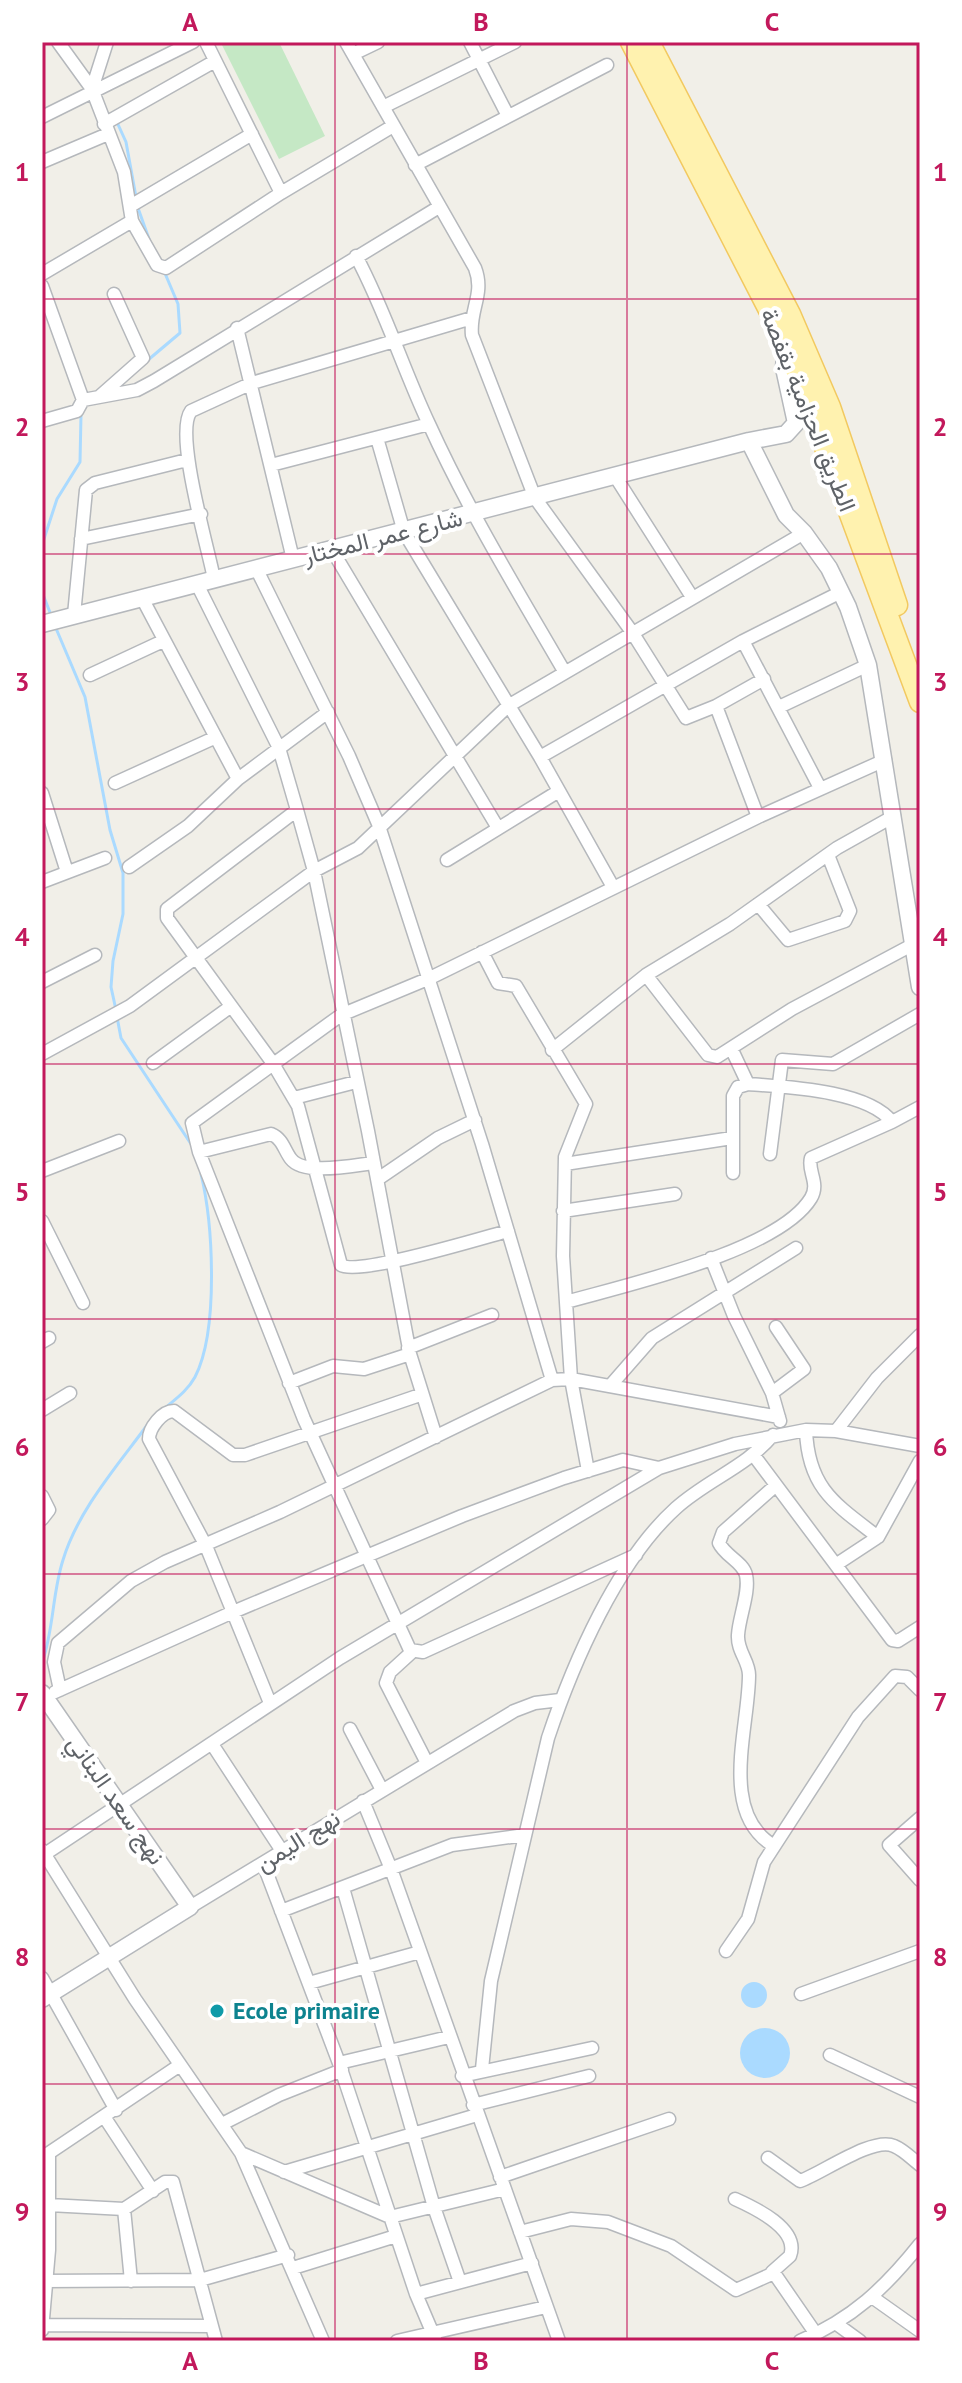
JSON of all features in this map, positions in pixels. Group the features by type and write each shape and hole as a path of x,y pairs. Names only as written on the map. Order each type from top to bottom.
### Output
{"main road":[{"name":"الطريق الحزامية بقفصة","path":"631,42 786,343 920,702"},
{"name":"الطريق الحزامية بقفصة","path":"649,42 790,314 830,407 920,669"}],"street":[{"path":"58,42 93,90 124,172 132,205 132,221 157,265 166,268 281,193 393,126"},
{"path":"93,90 107,42"},
{"path":"42,117 193,42"},
{"path":"206,42 281,193"},
{"path":"378,42 350,48 479,278 479,300 472,318 475,344 535,498 632,632 686,718 716,706 764,679"},
{"path":"470,42 508,116"},
{"path":"383,107 515,42"},
{"path":"42,162 106,129 215,61"},
{"path":"415,165 607,65"},
{"path":"132,205 252,134"},
{"path":"42,421 77,411 83,400 137,390 439,207"},
{"path":"42,274 132,221"},
{"path":"356,256 429,424 473,514 564,671"},
{"path":"42,286 83,400"},
{"path":"100,396 143,358 114,294"},
{"path":"214,579 187,460 184,427 187,415 212,398 252,383 472,318"},
{"path":"237,328 293,559"},
{"name":"شارع عمر المختار","path":"55,620 723,447 786,434 796,423 784,368 786,343"},
{"path":"271,465 429,424"},
{"path":"377,438 404,532 540,757 613,887"},
{"path":"749,441 786,515 804,533 841,592 868,665 920,987"},
{"path":"55,620 81,539 84,493 90,486 187,460"},
{"path":"615,476 692,597"},
{"path":"81,539 201,514"},
{"path":"42,1054 107,1021 314,871 358,848 508,706 804,533"},
{"path":"332,550 498,828"},
{"path":"256,568 328,712 379,826 475,1120 552,1380"},
{"path":"197,584 279,748 297,810 314,871 341,1015 378,1179 409,1351 420,1395 436,1437"},
{"path":"540,757 743,641 841,592"},
{"path":"142,598 238,779"},
{"path":"90,675 163,641"},
{"path":"743,641 820,788"},
{"path":"779,707 868,665"},
{"path":"716,706 758,817"},
{"path":"129,867 188,826 238,779 328,712"},
{"path":"115,783 214,738"},
{"path":"413,1651 366,1557 289,1383 199,1152 192,1129 195,1120 341,1015 430,978 758,817 885,760"},
{"path":"447,860 559,791"},
{"path":"42,793 67,872"},
{"path":"297,810 167,909 167,918 272,1062 294,1098 305,1128 341,1265 350,1269 392,1261 508,1231"},
{"path":"552,1050 646,975 828,855 894,816"},
{"path":"758,904 788,940 848,918 850,911 828,855"},
{"path":"42,882 105,858"},
{"path":"646,975 708,1055 717,1057 792,1009 912,945"},
{"path":"482,952 498,983 516,986 586,1104 565,1164 563,1211 571,1379 588,1471"},
{"path":"42,982 95,955"},
{"path":"153,1063 230,1007"},
{"path":"770,1154 776,1087 785,1058 833,1064 920,1014"},
{"path":"732,1050 748,1084"},
{"path":"294,1098 356,1082"},
{"path":"733,1173 734,1091 748,1084 866,1103 892,1122"},
{"path":"566,1302 711,1258 785,1226 813,1196 816,1185 809,1164 811,1158 920,1107"},
{"path":"378,1179 438,1138 475,1120"},
{"path":"199,1152 271,1134 277,1137 295,1163 314,1167 374,1163"},
{"path":"565,1164 732,1138"},
{"path":"42,1171 119,1141"},
{"path":"563,1211 675,1194"},
{"path":"42,1221 83,1303"},
{"path":"42,1254 56,1247"},
{"path":"610,1386 652,1338 796,1248"},
{"path":"482,2069 491,1981 560,1700 606,1606 636,1555 674,1510 698,1489 755,1457 778,1434 779,1417 772,1393 725,1295 711,1258"},
{"path":"289,1383 340,1364 364,1369 492,1315"},
{"path":"772,1393 804,1369 776,1327"},
{"path":"836,1431 877,1378 920,1335"},
{"path":"49,1693 55,1652 65,1635 131,1581 165,1562 334,1486 552,1380 571,1379 779,1417"},
{"path":"42,1410 70,1393"},
{"path":"270,1703 206,1546 149,1439 150,1432 165,1413 174,1411 233,1455 245,1455 420,1395"},
{"path":"806,1430 807,1457 813,1474 842,1508 878,1537"},
{"path":"323,2341 241,2153 180,2065 43,1853 120,1806 270,1703 659,1468 778,1434 806,1430 836,1431 920,1446"},
{"path":"755,1457 892,1640 898,1641 920,1627"},
{"path":"49,1693 462,1516 588,1471 631,1460 659,1468"},
{"path":"837,1564 878,1537 920,1461"},
{"path":"774,1846 754,1832 745,1807 741,1773 749,1671 740,1653 738,1636 747,1579 743,1569 719,1543 723,1532 775,1486"},
{"path":"42,1496 49,1510 42,1519"},
{"path":"427,1763 386,1683 390,1672 413,1651 423,1652 451,1640 636,1555"},
{"path":"726,1951 748,1919 756,1899 759,1873 774,1846 858,1717 895,1676 907,1677 920,1690"},
{"name":"نهج سعد البناني","path":"49,1693 120,1806 190,1907"},
{"name":"نهج اليمن","path":"46,1996 514,1711 560,1700"},
{"path":"350,1729 382,1790"},
{"path":"212,1744 282,1851"},
{"path":"363,1801 391,1869 462,2076 559,2341"},
{"path":"920,1818 889,1845 920,1880"},
{"path":"281,1911 471,1840 525,1835"},
{"path":"263,1863 341,2067 416,2294 434,2336"},
{"path":"343,1888 434,2207 460,2282"},
{"path":"801,1994 920,1951"},
{"path":"309,1983 420,1952"},
{"path":"42,1978 46,1996 153,2191"},
{"path":"222,2124 341,2067 449,2037"},
{"path":"462,2076 482,2069 592,2048"},
{"path":"830,2055 920,2097"},
{"path":"180,2065 46,2156 49,2205 42,2326 211,2326"},
{"path":"284,2172 589,2076"},
{"path":"241,2153 390,2217 434,2207 503,2183 669,2119"},
{"path":"768,2158 800,2181 829,2164 882,2144 895,2146 920,2165"},
{"path":"49,2205 124,2209 165,2182 175,2185 216,2341"},
{"path":"520,2232 571,2219 608,2222 671,2246 736,2290 772,2272 790,2256 790,2243 771,2219 735,2199"},
{"path":"124,2209 131,2281"},
{"path":"293,2268 396,2236"},
{"path":"800,2341 838,2325 872,2297 920,2244"},
{"path":"44,2281 200,2280 288,2255"},
{"path":"416,2294 532,2263"},
{"path":"772,2272 816,2334"},
{"path":"872,2297 920,2331"},
{"path":"397,2341 434,2336 546,2307"},
{"path":"838,2325 860,2341"}],"green space":[{"path":"279,42 325,136 279,159 221,43"}],"water":[{"path":"754,1982 763,1986 767,1995 763,2004 754,2008 745,2004 741,1995 745,1986"},
{"path":"765,2028 783,2035 790,2053 783,2071 765,2078 747,2071 740,2053 747,2035"}],"waterway":[{"path":"116,120 126,142 136,197"},
{"path":"138,208 149,239"},
{"path":"148,360 180,333 178,304 164,271"},
{"path":"42,545 57,499 80,462 81,415"},
{"path":"42,592 51,615"},
{"path":"55,626 85,697 110,830 123,873 123,914 111,987 116,1010"},
{"path":"117,1017 121,1038 191,1144"},
{"path":"165,1408 186,1390 195,1377 208,1332 211,1248 201,1174"},
{"path":"42,1663 59,1573 70,1541 100,1489 148,1424"}],"place":[{"name":"Ecole primaire","path":"217,2011"}]}
